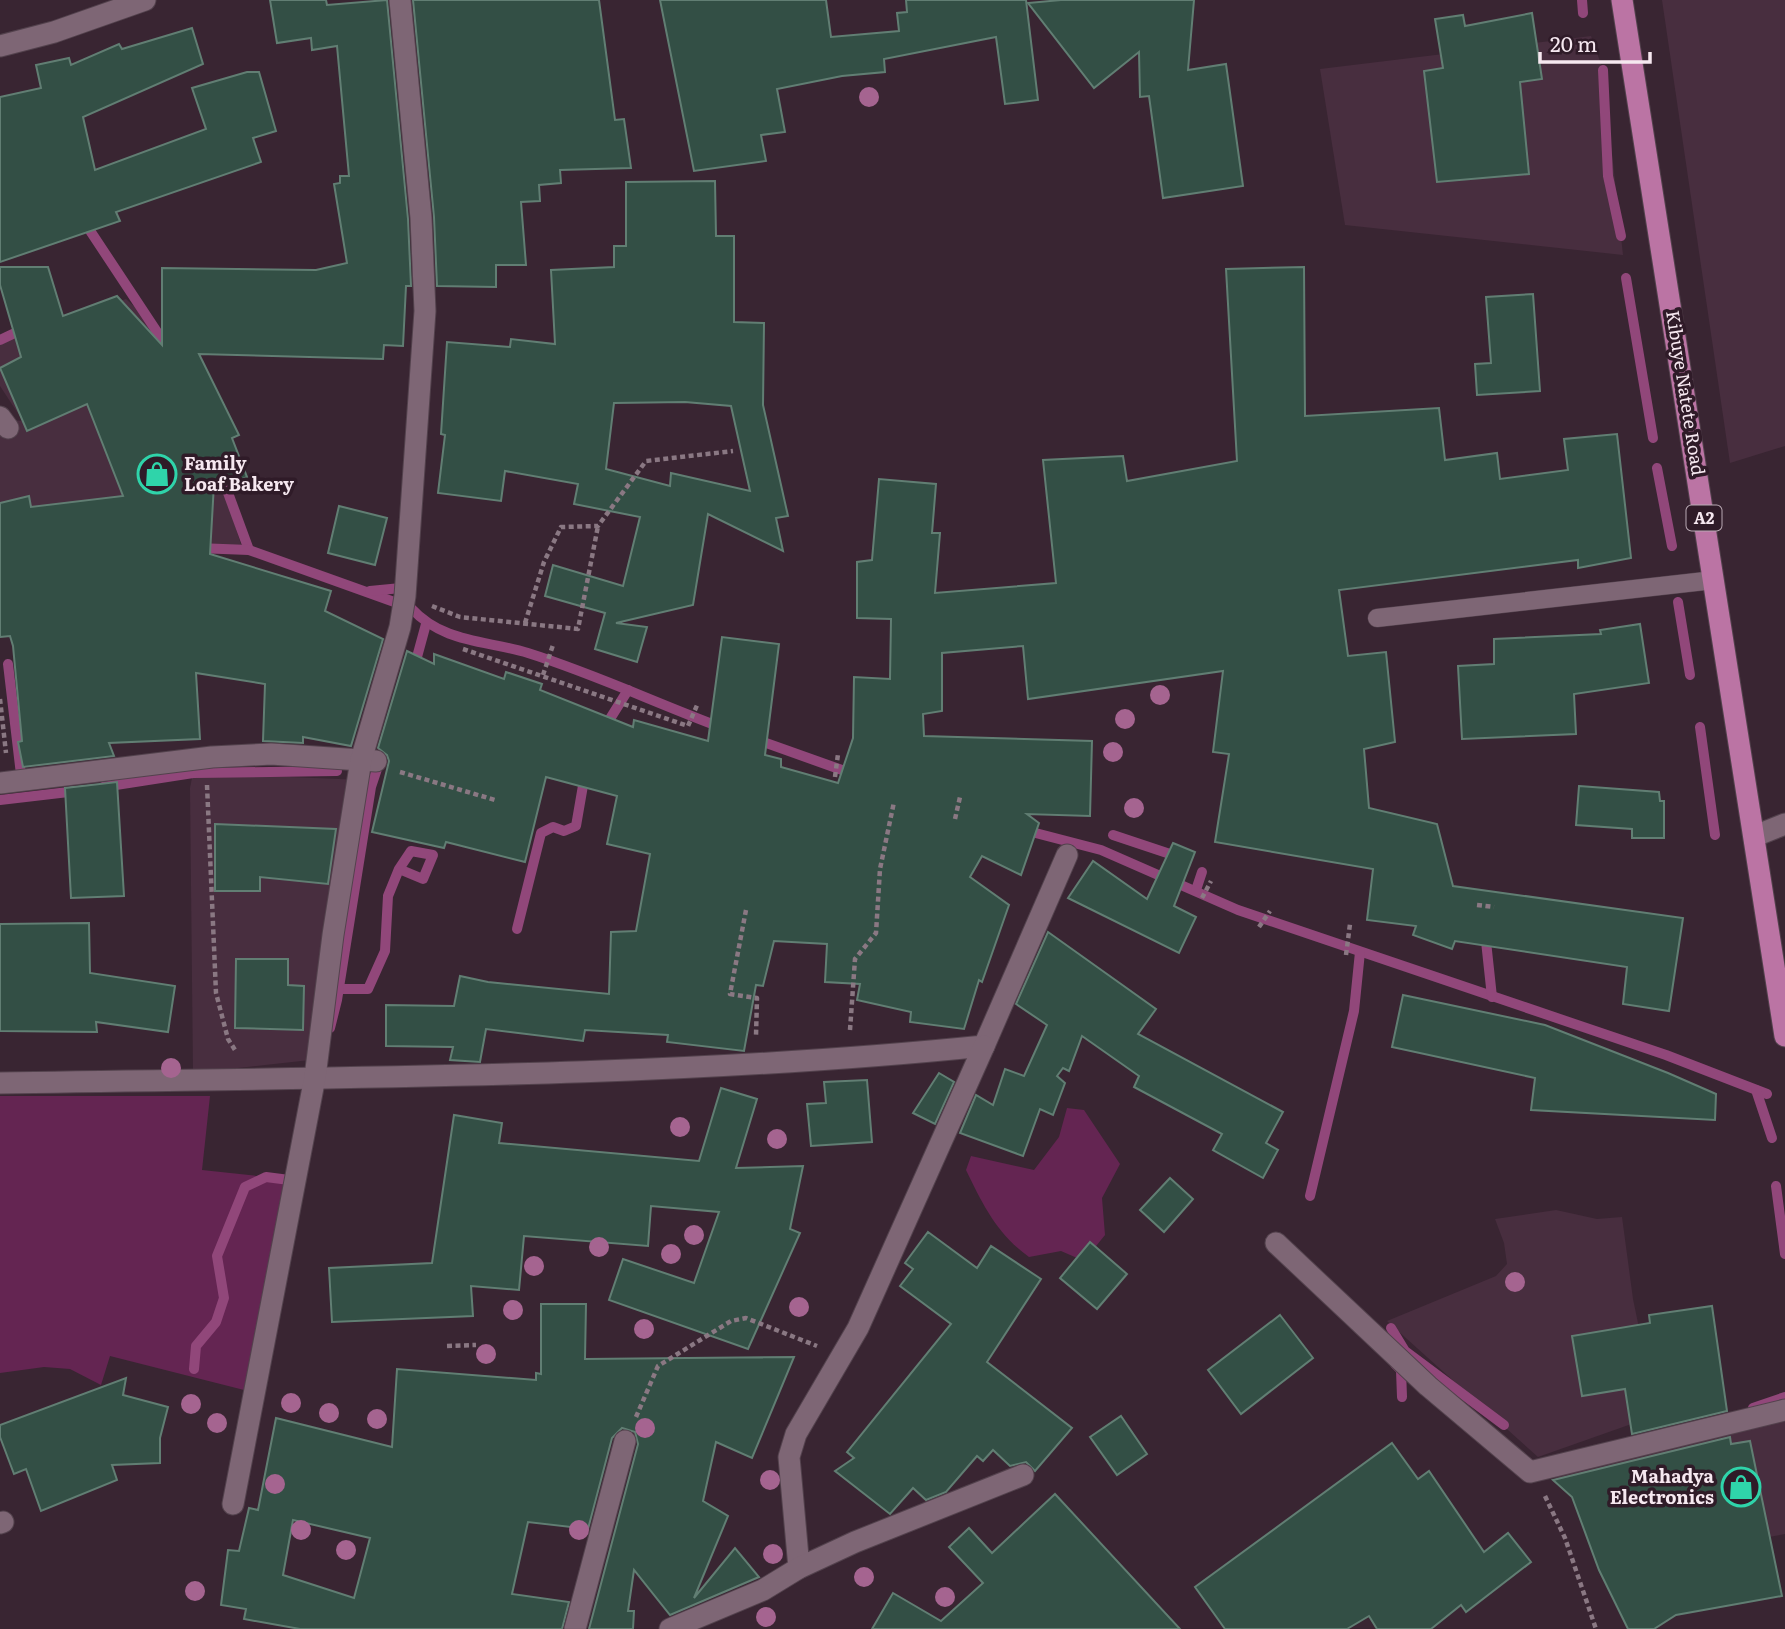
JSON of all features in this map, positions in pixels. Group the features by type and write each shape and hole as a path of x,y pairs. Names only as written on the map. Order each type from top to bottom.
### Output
{"main road":[{"name":"Kibuye Natete Road","path":"1622,0 1785,1036"}],"street":[{"path":"0,46 54,32 145,0"},
{"path":"233,1504 315,1076 333,935 368,761 405,599 425,311 419,193 400,0"},
{"path":"5,783 212,757 271,754 368,761"},
{"path":"1755,836 1785,824"},
{"path":"799,1568 789,1457 796,1434 844,1356 907,1225 1068,855"},
{"path":"0,1083 598,1073 756,1065 848,1055 984,1046"},
{"path":"1276,1243 1428,1386 1530,1472 1785,1410"},
{"path":"575,1629 625,1441"},
{"path":"670,1629 763,1590 799,1568 1023,1475"}],"lane":[{"path":"1377,618 1714,580"}],"path":[{"path":"405,599 460,617 578,629 598,526 646,461 733,451"},
{"path":"525,623 544,562 561,527 598,526"},
{"path":"543,675 553,645"},
{"path":"463,649 688,726 698,703"},
{"path":"0,699 5,783"},
{"path":"835,777 838,754"},
{"path":"368,761 414,778 495,800"},
{"path":"207,784 216,993 228,1039 252,1078"},
{"path":"955,819 960,797"},
{"path":"848,1055 855,959 876,933 880,869 894,802"},
{"path":"1202,898 1211,881"},
{"path":"1477,905 1494,906"},
{"path":"746,910 730,994 757,998 756,1065"},
{"path":"1259,927 1270,911"},
{"path":"1346,955 1350,924"},
{"path":"625,1441 658,1366 731,1321 746,1318 844,1356"},
{"path":"447,1346 476,1345"},
{"path":"1530,1472 1565,1538 1596,1629"}],"shaded area":[{"path":"1662,0 1785,0 1785,446 1730,463"},
{"path":"1591,36 1603,70 1623,255 1345,225 1320,69"},
{"path":"126,299 148,319 172,358 226,497 244,554 125,551 0,569 0,419 23,421 0,386 0,343"},
{"path":"193,773 363,780 328,1058 193,1073 190,788"},
{"path":"0,1096 210,1096 202,1170 294,1180 248,1391 110,1356 101,1385 70,1369 44,1367 0,1373"},
{"path":"1067,1108 1084,1110 1120,1164 1102,1198 1105,1235 1084,1261 1061,1251 1029,1257 999,1229 966,1170 971,1156 1034,1170 1059,1137"},
{"path":"1556,1210 1597,1219 1622,1217 1633,1299 1657,1415 1538,1457 1387,1321 1496,1276 1507,1264 1504,1243 1495,1219"},
{"path":"1785,1398 1785,1534 1718,1546 1562,1488 1555,1476"}],"building":[{"path":"270,0 326,0 327,5 387,0 408,219 411,286 406,286 403,346 384,345 383,359 199,354 239,435 232,438 247,477 230,484 214,484 210,554 331,591 325,611 383,639 351,746 303,737 303,743 263,741 265,684 196,673 200,739 109,743 114,756 23,767 18,742 22,741 13,646 10,636 0,637 0,503 29,496 31,507 123,496 87,404 27,431 0,368 21,357 0,285 0,267 48,267 63,316 117,296 162,345 162,268 316,270 347,263 334,184 340,183 340,176 349,176 337,46 312,50 311,38 277,43"},
{"path":"413,0 599,0 615,120 624,119 631,168 560,170 561,183 539,185 540,201 521,202 526,265 496,265 496,287 437,286 434,217"},
{"path":"660,0 826,0 831,37 899,31 897,13 907,12 906,0 1026,0 1038,100 1005,104 996,37 884,59 885,72 842,76 777,89 785,132 761,135 766,161 694,171"},
{"path":"1061,0 1194,0 1188,70 1226,64 1243,186 1163,198 1149,96 1140,97 1139,52 1094,88 1028,3"},
{"path":"1532,13 1542,79 1520,82 1529,174 1437,182 1424,71 1443,68 1435,19 1463,15 1465,26"},
{"path":"192,28 203,64 83,117 95,170 206,129 192,88 247,72 259,72 276,131 253,138 261,162 116,212 120,221 0,262 0,97 41,88 36,65 69,58 71,65 119,44 122,49"},
{"path":"715,181 716,236 734,236 734,322 764,323 763,405 788,516 776,518 783,551 708,514 693,605 616,623 647,627 637,662 595,649 605,613 545,596 553,565 623,586 640,517 574,504 578,484 505,471 501,501 438,493 445,435 441,434 447,342 510,347 511,339 555,344 551,270 614,267 614,246 626,246 626,182","holes":["685,402 731,406 750,491 671,473 670,486 606,469 614,403"]},
{"path":"1304,267 1305,416 1439,408 1445,460 1497,453 1500,479 1568,470 1564,439 1617,434 1631,558 1578,568 1578,560 1339,590 1348,656 1386,652 1395,742 1364,749 1369,808 1437,824 1453,886 1683,918 1669,1011 1623,1004 1627,967 1455,941 1452,949 1413,935 1416,926 1367,920 1373,869 1215,842 1229,754 1213,752 1223,671 1028,699 1023,646 942,653 942,711 923,714 924,736 1092,741 1090,816 1027,814 1039,823 1021,875 982,856 970,877 1009,905 982,982 979,980 964,1029 910,1022 911,1012 857,1000 860,984 825,982 827,944 774,941 763,986 756,985 744,1051 667,1042 668,1035 585,1030 583,1041 486,1029 480,1062 450,1060 453,1047 386,1046 386,1005 454,1006 460,976 488,982 609,994 611,932 636,931 650,854 607,844 617,796 546,777 525,862 446,842 444,848 372,832 389,761 387,755 378,748 407,651 434,664 434,654 504,679 506,672 542,684 540,690 633,727 634,720 708,741 722,637 779,644 765,755 781,759 781,767 838,783 853,738 854,677 890,679 891,619 857,618 857,562 872,560 879,479 936,484 932,533 940,533 935,593 1056,583 1043,460 1123,456 1127,481 1237,461 1226,269"},
{"path":"1533,294 1540,391 1477,395 1475,364 1491,363 1486,297"},
{"path":"339,506 387,518 375,565 328,553"},
{"path":"1640,624 1649,683 1574,694 1576,734 1462,739 1458,666 1494,664 1494,639 1601,634 1600,630"},
{"path":"117,782 124,896 71,898 65,788"},
{"path":"1579,786 1659,792 1660,801 1664,801 1664,838 1632,838 1632,829 1576,825"},
{"path":"215,824 336,829 328,884 260,877 260,891 215,891"},
{"path":"1173,843 1195,852 1174,906 1196,917 1179,953 1068,898 1093,861 1147,899"},
{"path":"89,923 90,973 175,986 168,1032 96,1022 97,1032 0,1031 0,924"},
{"path":"1048,932 1156,1009 1138,1034 1283,1112 1266,1143 1278,1150 1263,1178 1213,1150 1222,1134 1134,1087 1139,1076 1082,1036 1069,1071 1063,1068 1057,1076 1065,1083 1053,1115 1040,1109 1023,1156 960,1133 976,1095 993,1105 1005,1069 1024,1076 1047,1025 1016,1004"},
{"path":"236,959 288,959 288,985 304,986 303,1030 235,1028"},
{"path":"1403,995 1545,1025 1668,1073 1716,1094 1715,1120 1531,1110 1535,1078 1392,1047"},
{"path":"939,1073 954,1082 935,1124 913,1113"},
{"path":"867,1080 872,1142 811,1146 807,1104 826,1103 824,1082"},
{"path":"721,1088 757,1099 736,1168 803,1166 790,1229 800,1233 748,1349 609,1300 623,1259 694,1283 719,1212 651,1206 648,1246 524,1236 519,1290 471,1286 473,1316 332,1322 329,1268 432,1263 454,1115 502,1123 499,1143 699,1161"},
{"path":"1170,1178 1193,1199 1164,1232 1140,1210"},
{"path":"928,1232 977,1268 991,1246 1041,1279 987,1362 1072,1428 1035,1471 1026,1462 1010,1466 993,1450 983,1461 977,1456 946,1492 926,1500 913,1488 890,1514 835,1471 854,1458 847,1452 951,1324 900,1286 913,1269 905,1263"},
{"path":"1090,1242 1127,1274 1097,1309 1060,1278"},
{"path":"541,1304 586,1304 585,1359 794,1357 752,1458 716,1442 703,1501 728,1516 694,1598 735,1548 759,1577 670,1615 634,1570 628,1611 634,1611 633,1629 589,1629 638,1444 635,1432 622,1428 612,1438 588,1529 528,1522 512,1594 569,1602 562,1629 300,1629 244,1619 246,1609 221,1605 228,1550 239,1551 249,1508 258,1510 276,1418 392,1447 397,1369 536,1380 536,1373 541,1374","holes":["293,1520 370,1538 354,1598 283,1575"]},
{"path":"1712,1306 1727,1411 1632,1434 1625,1389 1582,1396 1572,1336 1650,1323 1649,1315"},
{"path":"1280,1315 1313,1358 1241,1414 1208,1370"},
{"path":"126,1378 123,1395 168,1407 160,1438 160,1463 112,1465 117,1480 41,1511 26,1469 14,1474 0,1437 0,1425"},
{"path":"1121,1416 1147,1454 1117,1475 1090,1437"},
{"path":"1730,1437 1731,1444 1750,1441 1782,1596 1676,1615 1654,1629 1628,1629 1599,1570 1572,1497 1553,1480"},
{"path":"1392,1443 1418,1479 1429,1471 1484,1552 1508,1533 1531,1562 1466,1612 1461,1605 1431,1629 1377,1629 1369,1616 1347,1629 1225,1629 1195,1587"},
{"path":"1055,1494 1180,1629 872,1629 893,1593 941,1621 983,1583 949,1547 969,1528 992,1553"}],"waterway":[{"path":"1582,0 1583,13"},
{"path":"1603,70 1608,176 1621,236"},
{"path":"83,220 169,350"},
{"path":"1626,278 1653,438"},
{"path":"0,340 19,331"},
{"path":"1657,468 1672,546"},
{"path":"220,471 249,550"},
{"path":"197,548 249,550 411,608 423,619 451,634 553,661 723,728"},
{"path":"370,591 401,588 404,584"},
{"path":"1678,602 1690,675"},
{"path":"414,668 426,624"},
{"path":"8,664 22,783"},
{"path":"603,730 628,690"},
{"path":"1700,727 1715,835"},
{"path":"330,1028 337,1000 371,787 387,739"},
{"path":"755,739 856,775"},
{"path":"103,787 193,773 337,771"},
{"path":"517,929 541,833 553,827 564,831 576,826 585,774"},
{"path":"0,800 77,791"},
{"path":"1024,830 1101,850 1238,910 1666,1055 1767,1094"},
{"path":"1113,835 1173,855 1176,862"},
{"path":"339,989 368,989 385,951 388,896 399,869 411,851 433,855 423,879 399,869"},
{"path":"1196,890 1202,872"},
{"path":"1485,932 1492,997"},
{"path":"1310,1196 1354,1011 1360,952"},
{"path":"1756,1090 1772,1138"},
{"path":"194,1369 196,1346 216,1322 224,1298 217,1256 245,1187 266,1177 297,1181"},
{"path":"1776,1186 1785,1254"},
{"path":"1391,1328 1405,1351 1504,1425"},
{"path":"1395,1364 1401,1370 1402,1397"},
{"path":"1753,1408 1785,1397"}],"place":[{"name":"Family Loaf Bakery","path":"157,474"},
{"name":"Mahadya Electronics","path":"1741,1487"}]}
